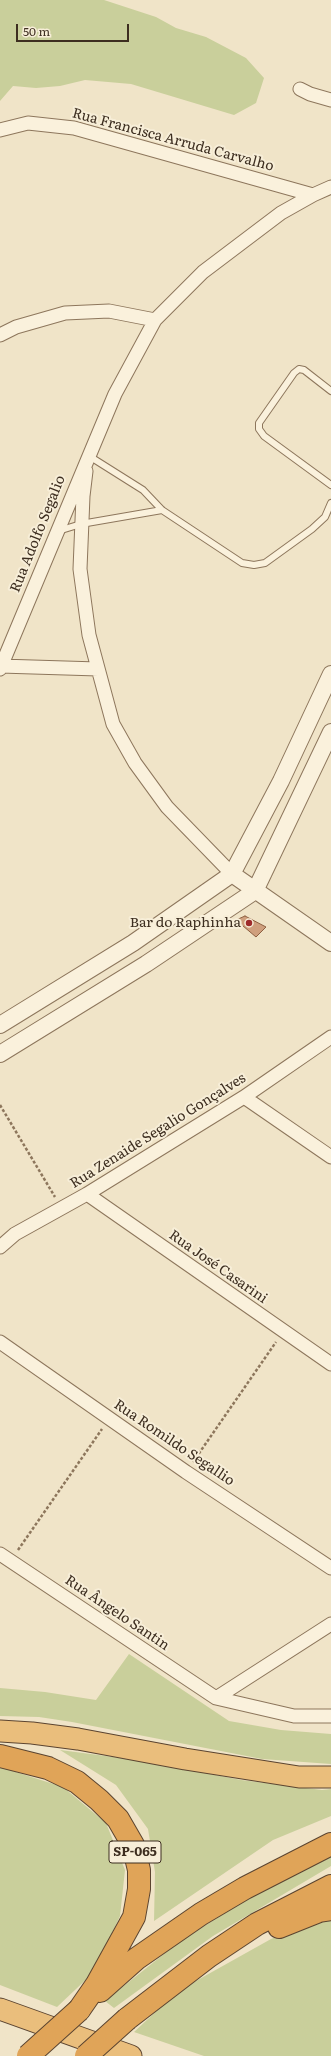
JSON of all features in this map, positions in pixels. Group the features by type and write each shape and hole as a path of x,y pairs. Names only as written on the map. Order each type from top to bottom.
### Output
{"highway":[{"path":"0,1731 32,1733 78,1739 185,1759 299,1777 331,1777"},
{"name":"SP-065","path":"0,1756 48,1768 76,1782 99,1800 118,1819 133,1845 139,1870 140,1889 134,1917 97,1984 79,2010"},
{"path":"28,2056 136,1959 201,1914 245,1888 331,1844"},
{"path":"86,2056 161,1992 257,1924 331,1886"},
{"path":"161,1992 269,1930 319,1911 331,1909"},
{"path":"0,2009 131,2056"}],"street":[{"path":"305,92 331,100"},
{"name":"Rua Francisca Arruda Carvalho","path":"0,130 28,123 74,128 313,195"},
{"name":"Rua Adolfo Segalio","path":"0,667 88,455 115,394 155,320 203,272 281,213 313,195 331,187"},
{"path":"0,335 16,327 65,312 109,311 155,320"},
{"path":"88,455 81,524 80,569 89,635 113,724 135,763 167,807 232,874 331,943"},
{"path":"0,667 98,669"},
{"path":"0,1024 132,944 232,874 281,781 331,674"},
{"path":"0,1054 146,964 255,891 331,732"},
{"name":"Rua Zenaide Segalio Gonçalves","path":"0,1248 15,1234 87,1194 244,1097 331,1037"},
{"path":"244,1097 331,1157"},
{"name":"Rua José Casarini","path":"87,1194 331,1364"},
{"name":"Rua Romildo Segallio","path":"0,1342 186,1472 331,1568"},
{"name":"Rua Ângelo Santin","path":"5,1557 216,1698"},
{"path":"216,1698 331,1624"},
{"path":"216,1698 294,1716 331,1716"}],"lane":[{"path":"331,391 304,370 299,369 294,373 259,423 259,430 264,436 331,485"},
{"path":"88,455 143,490 162,510 242,563 254,565 265,563 312,529 325,517 331,503"},
{"path":"56,532 81,524 162,510"}],"path":[{"path":"0,1105 57,1200"},
{"path":"186,1472 283,1332"},
{"path":"5,1557 109,1419"}],"green space":[{"path":"0,0 104,0 156,17 176,28 206,37 246,58 264,78 256,103 234,115 131,84 85,80 60,86 36,88 13,86 0,101"},
{"path":"129,1654 229,1721 281,1730 331,1734 331,1764 262,1759 72,1722 39,1717 0,1716 0,1688 45,1692 96,1700"},
{"path":"60,1750 144,1761 241,1780 322,1790 331,1789 331,1816 273,1840 154,1921 155,1872 148,1829 116,1785"},
{"path":"0,1767 63,1787 106,1823 125,1870 120,1916 94,1972 57,2007 0,1985"},
{"path":"331,1855 331,1866 213,1936 114,2008 105,2001 179,1942 252,1896"},
{"path":"331,1918 331,2056 204,2056 134,2032 178,1991 271,1939 321,1920"}],"building":[{"name":"Bar do Raphinha","path":"245,916 266,927 256,937 236,920"}],"place":[{"name":"Bar do Raphinha","path":"249,923"}]}
